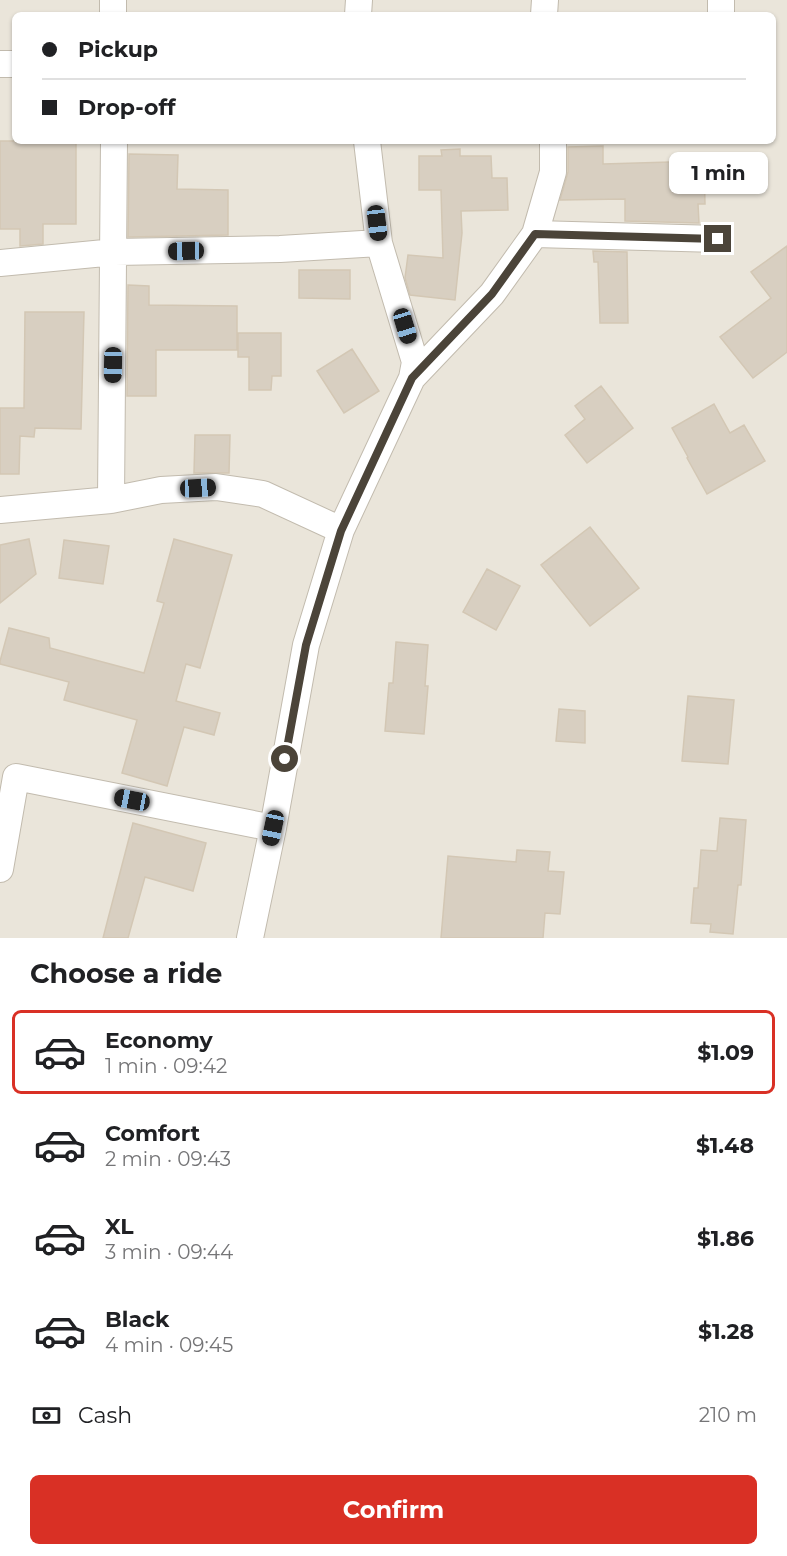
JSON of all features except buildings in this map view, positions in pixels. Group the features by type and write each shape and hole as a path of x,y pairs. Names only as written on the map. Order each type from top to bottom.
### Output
{"street":[{"path":"111,500 115,252 114,144"},
{"path":"250,938 273,828 306,645 341,531 412,378 414,362 411,347 380,243 367,144"},
{"path":"412,378 492,294 535,234 553,172 553,144"},
{"path":"535,234 718,239"},
{"path":"0,263 115,252 280,249 380,243"},
{"path":"0,510 111,500 161,490 216,487 263,494 341,531"},
{"path":"0,869 16,777 273,828"}],"shaded area":[{"path":"0,0 787,0 787,938 0,938"}],"route":[{"path":"285,759 306,645 341,531 412,378 492,294 535,234 718,239"}]}
